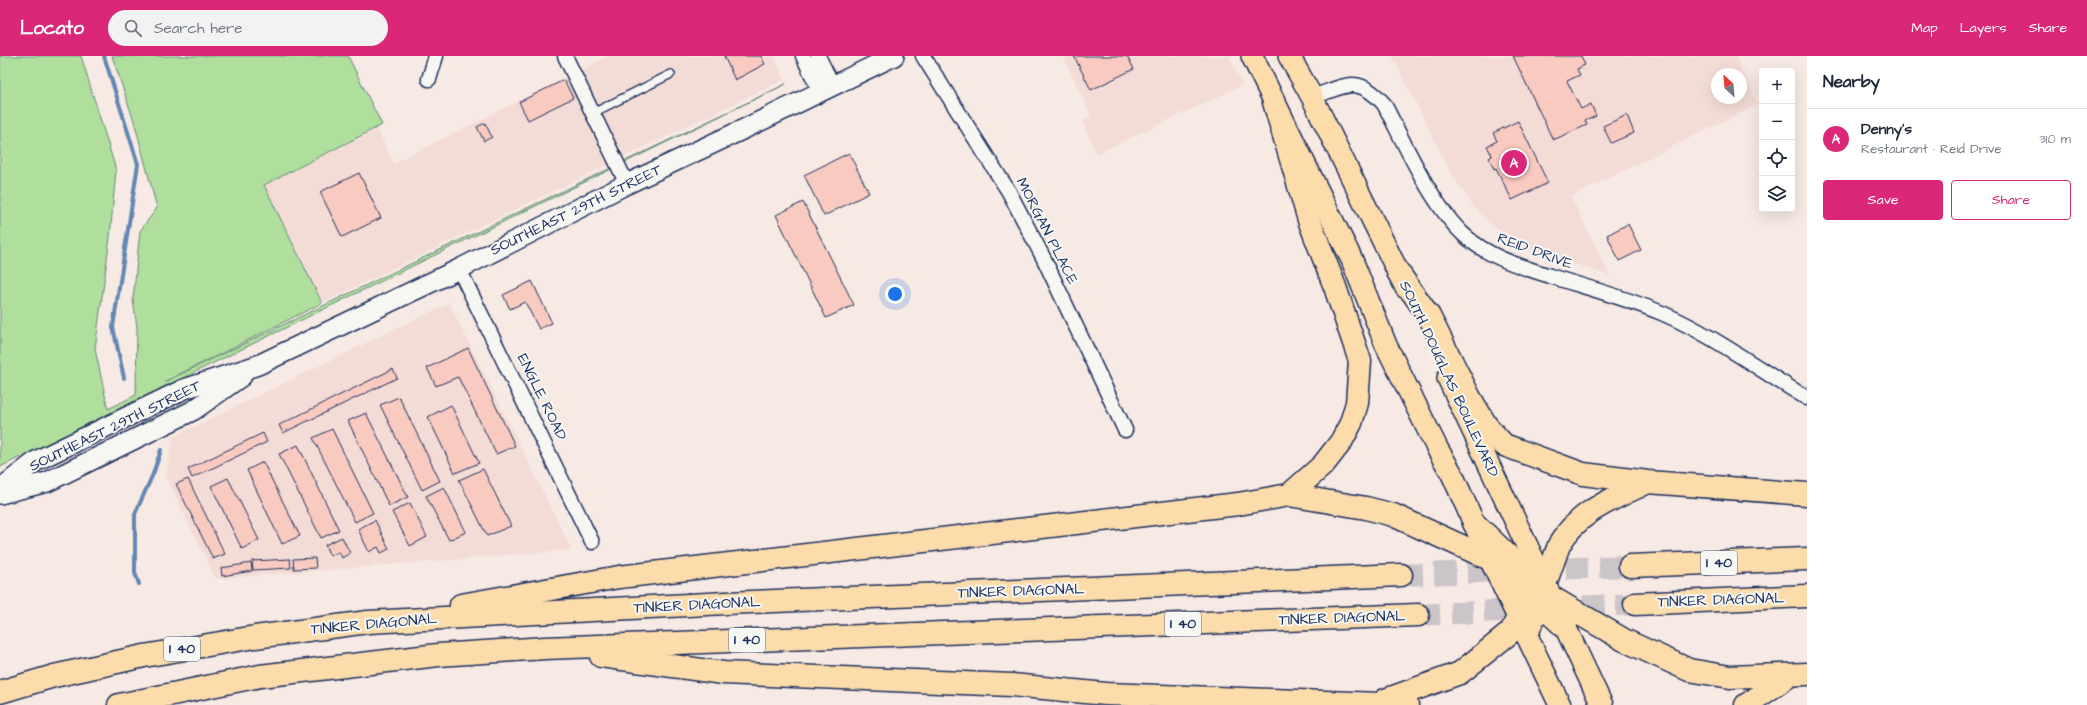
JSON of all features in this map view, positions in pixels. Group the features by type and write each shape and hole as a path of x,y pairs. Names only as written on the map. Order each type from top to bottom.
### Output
{"highway":[{"path":"1274,102 1309,220 1335,287 1360,361 1356,403 1351,424 1341,442 1323,466 1289,495"},
{"path":"1398,272 1429,316 1469,396 1486,425 1504,445 1583,474 1648,482 1807,494"},
{"path":"1378,703 1460,673 1511,632 1522,626 1565,534 1580,518 1596,507 1648,482"},
{"path":"368,622 619,577 1230,505 1289,495 1354,506 1393,515 1490,559 1624,640 1689,670 1730,677 1798,675"},
{"path":"1474,523 1539,589 1566,628"},
{"name":"I 40","path":"1630,566 1807,559"},
{"name":"TINKER DIAGONAL","path":"0,692 54,676 144,656 255,637 368,622 726,603 1401,575"},
{"name":"TINKER DIAGONAL","path":"1635,604 1807,596"},
{"name":"TINKER DIAGONAL","path":"119,705 282,674 438,655 545,648 1418,615"},
{"path":"545,648 723,673 1012,685 1106,694 1407,705"},
{"path":"1746,705 1798,675"}],"main road":[{"name":"SOUTHEAST 29TH STREET","path":"0,489 36,461 184,389 258,365 459,269 627,184 894,56"},
{"path":"1252,56 1352,260 1386,345 1437,448 1452,474 1490,559 1560,705"},
{"name":"SOUTH DOUGLAS BOULEVARD","path":"1289,56 1312,97 1398,272 1539,589"},
{"name":"SOUTHEAST 29TH STREET","path":"0,494 47,482 194,410 258,365"},
{"path":"1566,628 1602,705"}],"street":[{"path":"429,79 436,56"},
{"path":"565,56 627,184"},
{"path":"803,56 826,89"},
{"path":"818,56 826,89"},
{"name":"MORGAN PLACE","path":"923,56 1009,192 1044,259 1125,430"},
{"name":"REID DRIVE","path":"1312,97 1346,86 1359,85 1375,94 1384,104 1439,206 1464,235 1492,254 1510,263 1625,299 1665,314 1715,340 1807,398"},
{"name":"ENGLE ROAD","path":"459,269 592,542"}],"lane":[{"path":"593,113 671,74"}],"shaded area":[{"path":"609,56 773,56 785,79 322,303 264,185 377,129 394,163"},
{"path":"1063,56 1229,56 1243,85 1096,154 1082,121 1091,116"},
{"path":"1392,56 1735,56 1741,68 1711,68 1711,104 1747,104 1747,81 1758,104 1571,197 1610,276 1531,249 1493,226 1473,206 1452,175"},
{"path":"449,303 572,550 216,579 166,477 173,437"}],"green space":[{"path":"0,56 81,56 116,170 110,237 95,349 108,409 136,395 137,327 133,300 140,231 157,208 134,121 112,56 348,56 382,125 264,185 322,303 164,382 786,84 0,467"}],"building":[{"path":"724,56 761,56 765,64 735,80"},
{"path":"1074,56 1127,56 1134,69 1091,90"},
{"path":"1513,56 1581,56 1585,65 1577,69 1580,75 1567,81 1581,109 1591,104 1596,116 1585,121 1587,125 1553,140"},
{"path":"564,80 573,98 528,120 519,102"},
{"path":"1627,115 1634,133 1611,143 1603,126"},
{"path":"1518,121 1548,183 1512,200 1496,168 1494,169 1489,158 1492,156 1487,146 1497,141 1493,133"},
{"path":"485,123 492,137 484,141 477,127"},
{"path":"849,153 869,193 824,216 804,175"},
{"path":"359,173 381,218 342,237 320,192"},
{"path":"803,202 854,305 826,318 776,215"},
{"path":"1628,224 1641,250 1619,261 1607,235"},
{"path":"532,281 552,323 539,329 525,302 510,309 503,295"},
{"path":"468,348 515,446 496,454 458,377 436,386 427,368"},
{"path":"393,369 397,378 283,433 279,425"},
{"path":"399,397 440,481 422,490 380,405"},
{"path":"451,405 479,463 455,473 428,417"},
{"path":"366,413 408,497 389,506 348,421"},
{"path":"332,429 373,513 355,522 313,438"},
{"path":"263,433 267,442 192,478 188,469"},
{"path":"298,445 339,530 321,538 279,454"},
{"path":"263,462 300,536 282,544 247,470"},
{"path":"483,469 511,526 487,536 459,480"},
{"path":"228,478 259,540 242,549 211,486"},
{"path":"188,479 225,554 213,559 176,484"},
{"path":"444,487 466,532 449,540 426,496"},
{"path":"410,503 427,537 410,546 392,512"},
{"path":"375,520 389,549 381,553 378,547 369,552 358,529"},
{"path":"342,537 350,553 342,558 339,552 330,556 325,545"},
{"path":"315,558 316,568 294,569 293,559"},
{"path":"290,559 291,568 253,570 252,561"},
{"path":"251,563 252,571 222,576 221,568"}],"waterway":[{"path":"104,56 138,164 113,327 124,378"},
{"path":"139,584 135,573 135,514 153,474 161,450"}],"tunnel":[{"path":"1401,575 1630,566"},
{"path":"1418,615 1635,604"}],"place":[{"name":"Denny's","path":"1514,163"}]}
